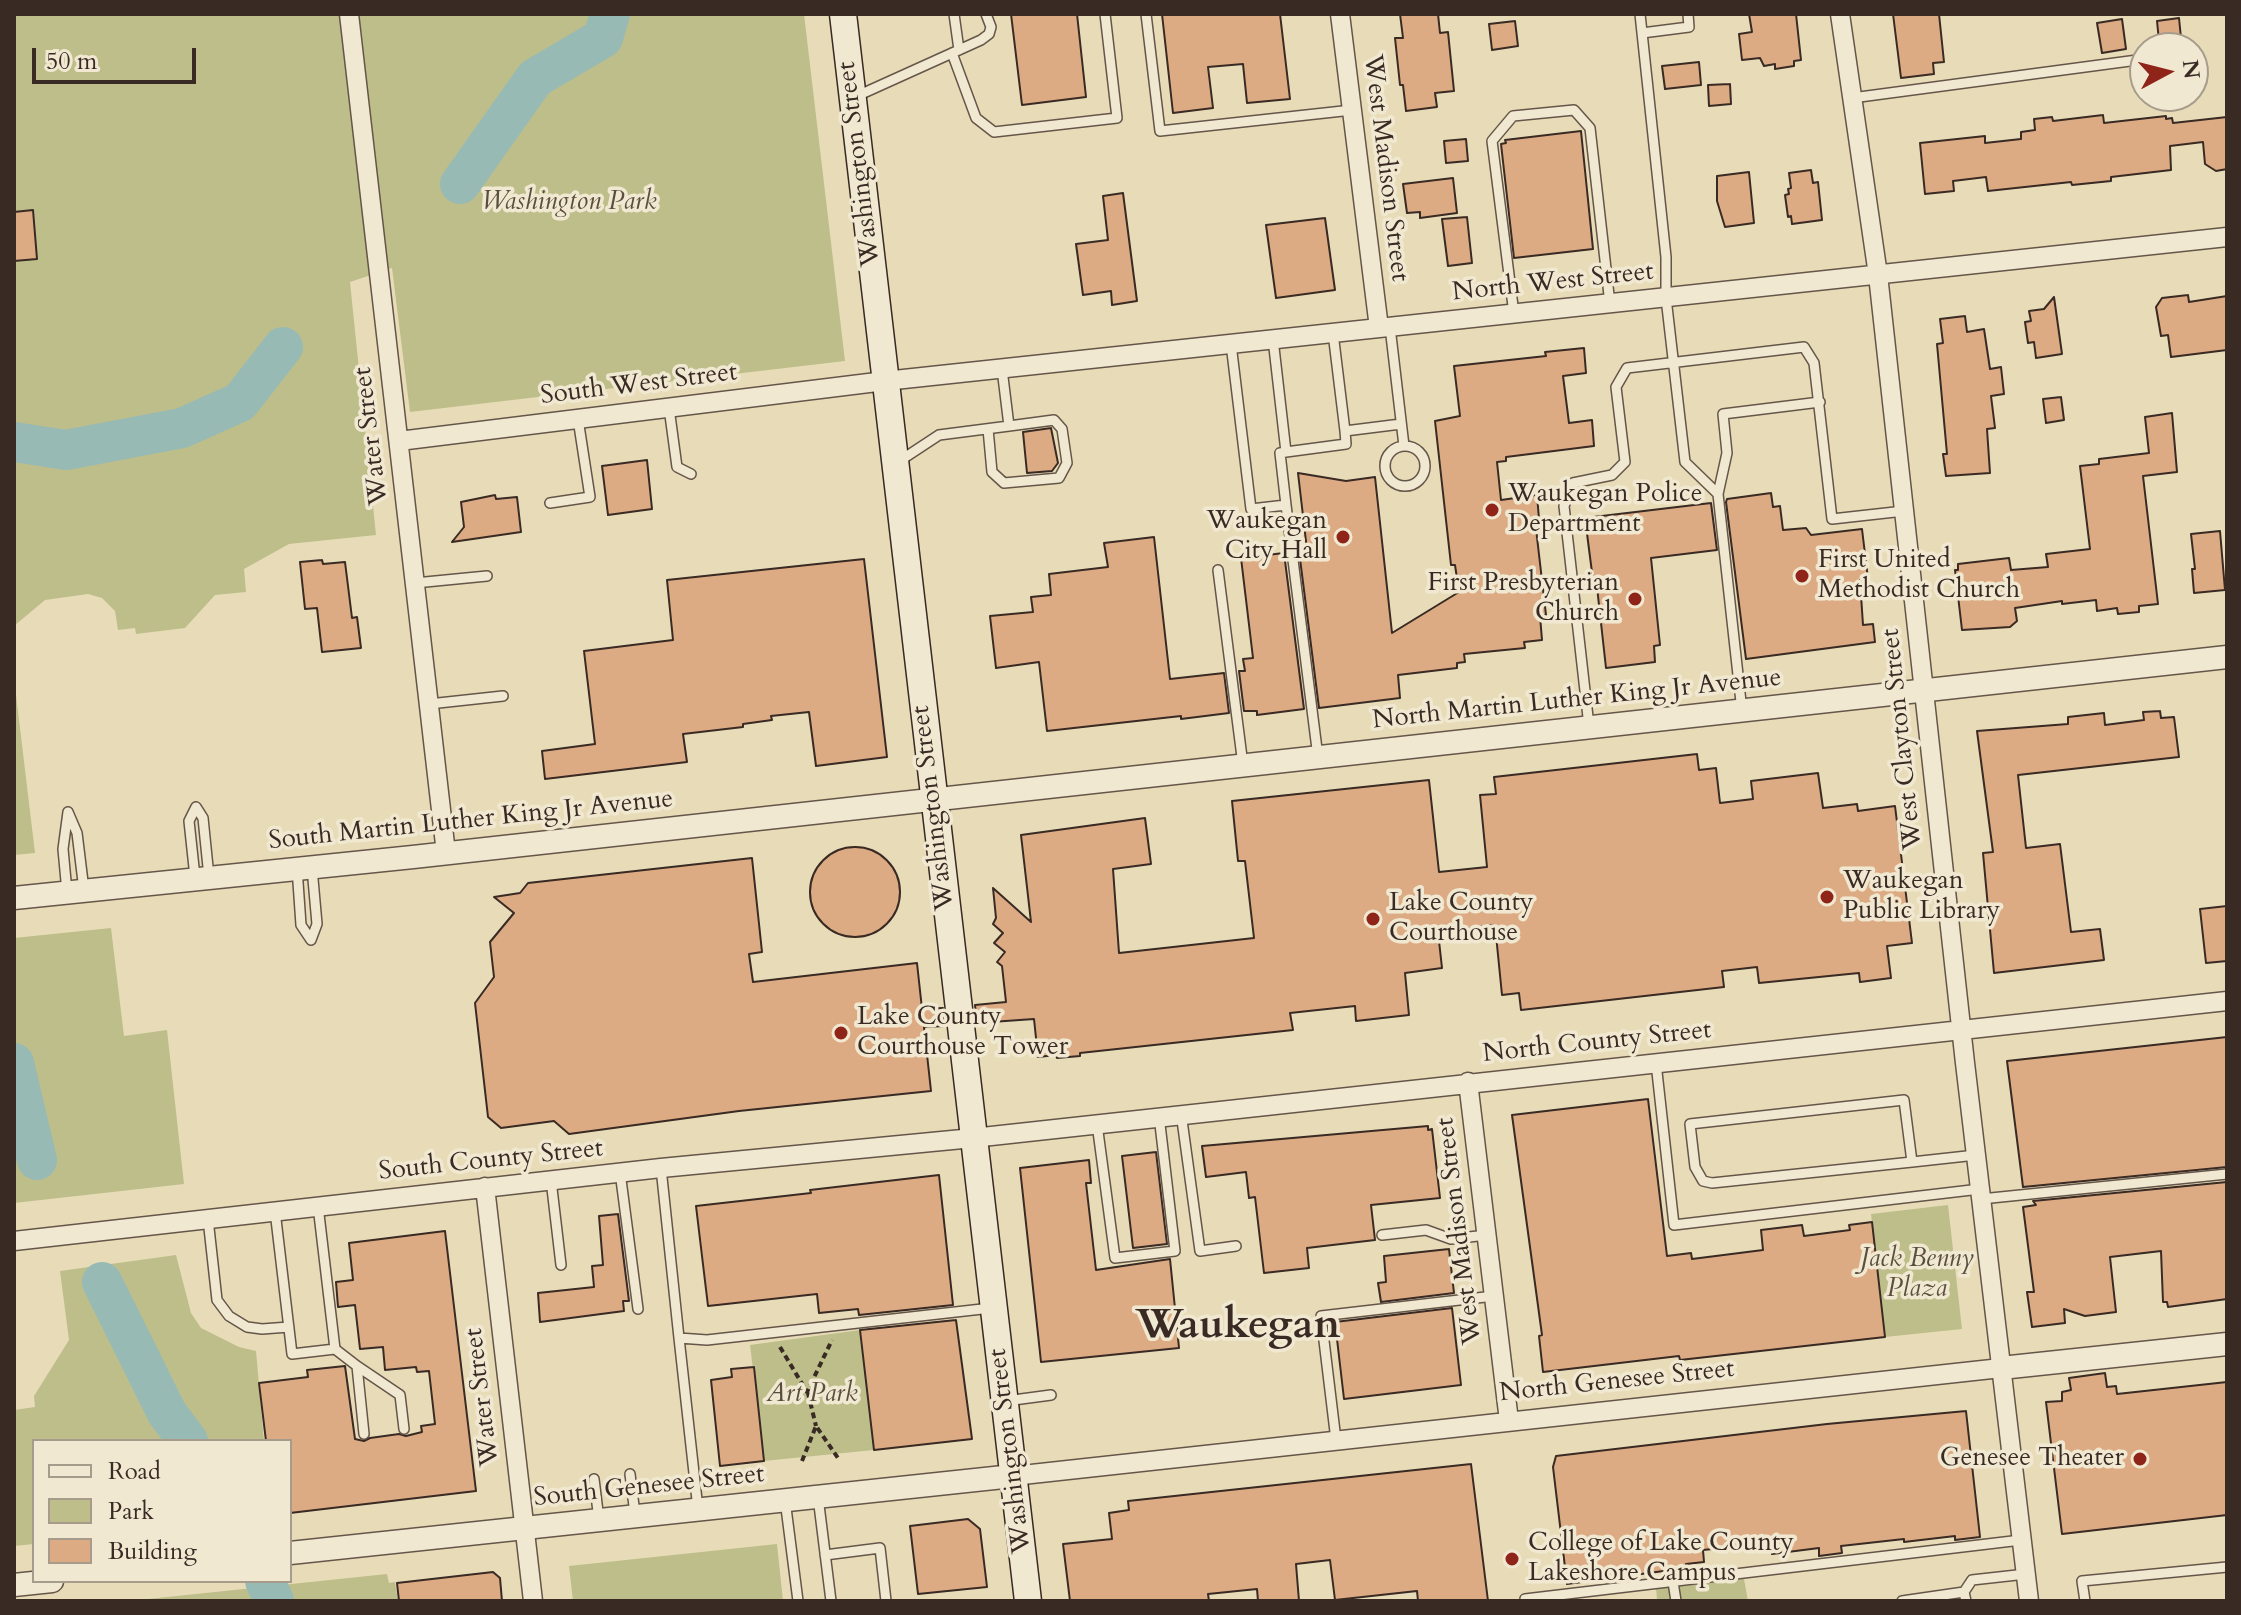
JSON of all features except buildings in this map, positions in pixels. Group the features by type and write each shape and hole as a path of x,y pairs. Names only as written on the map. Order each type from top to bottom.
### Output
{"main road":[{"name":"Washington Street","path":"843,14 1028,1601"}],"street":[{"name":"Water Street","path":"349,14 446,853"},
{"name":"West Madison Street","path":"1340,14 1385,328"},
{"name":"West Clayton Street","path":"1840,14 1878,275 1980,1194 2029,1601"},
{"name":"North West Street","path":"885,381 2227,237"},
{"name":"South West Street","path":"399,441 885,381"},
{"name":"North Martin Luther King Jr Avenue","path":"933,799 2227,657"},
{"name":"South Martin Luther King Jr Avenue","path":"14,898 933,799"},
{"name":"North County Street","path":"973,1138 1097,1122 2227,1001"},
{"name":"West Madison Street","path":"1468,1082 1509,1421"},
{"name":"South County Street","path":"14,1241 620,1172 973,1138"},
{"name":"Water Street","path":"485,1187 533,1601"},
{"name":"North Genesee Street","path":"1013,1476 2227,1344"},
{"name":"South Genesee Street","path":"292,1553 1013,1476"}],"lane":[{"path":"954,14 956,51 976,118 994,132 1117,118 1105,14"},
{"path":"853,98 981,40 989,34 991,23 986,14"},
{"path":"1146,14 1160,131 1352,110"},
{"path":"1640,14 1666,257 1666,298 1685,462 1718,494"},
{"path":"1642,33 1689,27 1688,14"},
{"path":"1852,98 2129,61"},
{"path":"1514,314 1492,141 1513,116 1574,110 1590,128 1610,304"},
{"path":"1385,328 1404,446"},
{"path":"1318,757 1280,453 1346,444 1333,333"},
{"path":"1273,339 1286,452"},
{"path":"1231,344 1251,509 1286,505"},
{"path":"1589,726 1564,506 1573,483 1612,475 1625,462 1616,387 1627,368 1804,347 1814,363 1832,519 1904,511"},
{"path":"1002,369 1009,426"},
{"path":"1742,711 1718,494 1727,453 1723,414 1820,402"},
{"path":"669,408 677,467 691,474"},
{"path":"550,503 590,497 578,419"},
{"path":"895,464 939,435 1054,420 1062,429 1067,463 1059,478 1004,483 992,472 988,429"},
{"path":"1345,431 1401,424"},
{"path":"1404,446 1416,450 1425,460 1424,473 1416,484 1410,486 1391,482 1385,470 1391,451 1404,446"},
{"path":"1218,570 1243,765"},
{"path":"415,583 487,576"},
{"path":"429,704 503,696"},
{"path":"196,807 203,818 202,878 189,821 196,807"},
{"path":"68,812 77,833 76,891 63,849 68,812"},
{"path":"304,868 317,924 311,940 301,925 304,868"},
{"path":"1656,1063 1674,1225 1980,1194 2227,1174"},
{"path":"1912,1162 1904,1100 1690,1124 1695,1167 1703,1181 1712,1183 1912,1162 1976,1155"},
{"path":"1181,1113 1200,1251 1236,1246"},
{"path":"1097,1122 1115,1258 1175,1251 1159,1116"},
{"path":"661,1168 698,1509"},
{"path":"620,1172 638,1309"},
{"path":"551,1180 561,1265"},
{"path":"318,1206 335,1349"},
{"path":"275,1211 292,1354 335,1349 400,1395 404,1429"},
{"path":"208,1219 217,1300 229,1316 247,1327 289,1327"},
{"path":"1382,1235 1426,1230 1451,1239 1487,1235"},
{"path":"1336,1440 1321,1316 1494,1296"},
{"path":"679,1338 707,1340 994,1308"},
{"path":"357,1366 364,1434"},
{"path":"1005,1401 1051,1395"},
{"path":"630,1474 635,1516"},
{"path":"594,1479 599,1520"},
{"path":"818,1497 831,1601"},
{"path":"785,1500 798,1601"},
{"path":"1525,1600 2021,1540"},
{"path":"825,1555 880,1548 886,1601"},
{"path":"2085,1601 2082,1581 2227,1567"},
{"path":"1902,1601 1965,1596 1972,1580 2026,1574"},
{"path":"1673,1582 1676,1601"}],"path":[{"path":"807,1392 838,1326"},
{"path":"772,1333 807,1392 816,1426 838,1458"},
{"path":"802,1461 816,1426"}],"green space":[{"name":"Washington Park","path":"14,14 804,14 845,361 410,412 392,268 350,282 376,535 289,544 244,569 246,592 215,595 185,628 136,634 135,628 118,630 115,611 102,598 88,594 45,600 14,626"},
{"path":"14,678 35,853 14,855"},
{"path":"111,928 124,1036 167,1030 184,1184 14,1203 14,938"},
{"name":"Jack Benny Plaza","path":"1948,1205 1962,1329 1885,1337 1871,1214"},
{"path":"176,1255 191,1313 201,1328 239,1347 256,1351 264,1439 32,1439 32,1544 14,1546 14,1410 35,1407 34,1396 69,1340 60,1271"},
{"name":"Art Park","path":"860,1330 874,1450 764,1461 750,1345"},
{"path":"777,1544 783,1601 573,1601 569,1566"},
{"path":"387,1574 389,1583 395,1582 398,1601 129,1601"},
{"path":"1744,1579 1748,1601 1657,1601 1656,1586"}],"waterway":[{"path":"460,184 535,78 603,38 610,14"},
{"path":"14,442 66,450 182,428 240,402 283,347"},
{"path":"14,1063 37,1160"},
{"path":"102,1282 167,1413 186,1439"},
{"path":"266,1583 274,1601"}],"place":[{"name":"Waukegan Police Department","path":"1492,510"},
{"name":"Waukegan City Hall","path":"1343,537"},
{"name":"First United Methodist Church","path":"1802,576"},
{"name":"First Presbyterian Church","path":"1635,599"},
{"name":"Waukegan Public Library","path":"1827,897"},
{"name":"Lake County Courthouse","path":"1373,919"},
{"name":"Lake County Courthouse Tower","path":"841,1033"},
{"name":"Genesee Theater","path":"2140,1459"},
{"name":"College of Lake County Lakeshore Campus","path":"1512,1559"}],"district":[{"name":"Waukegan","path":"1238,1327"}]}
